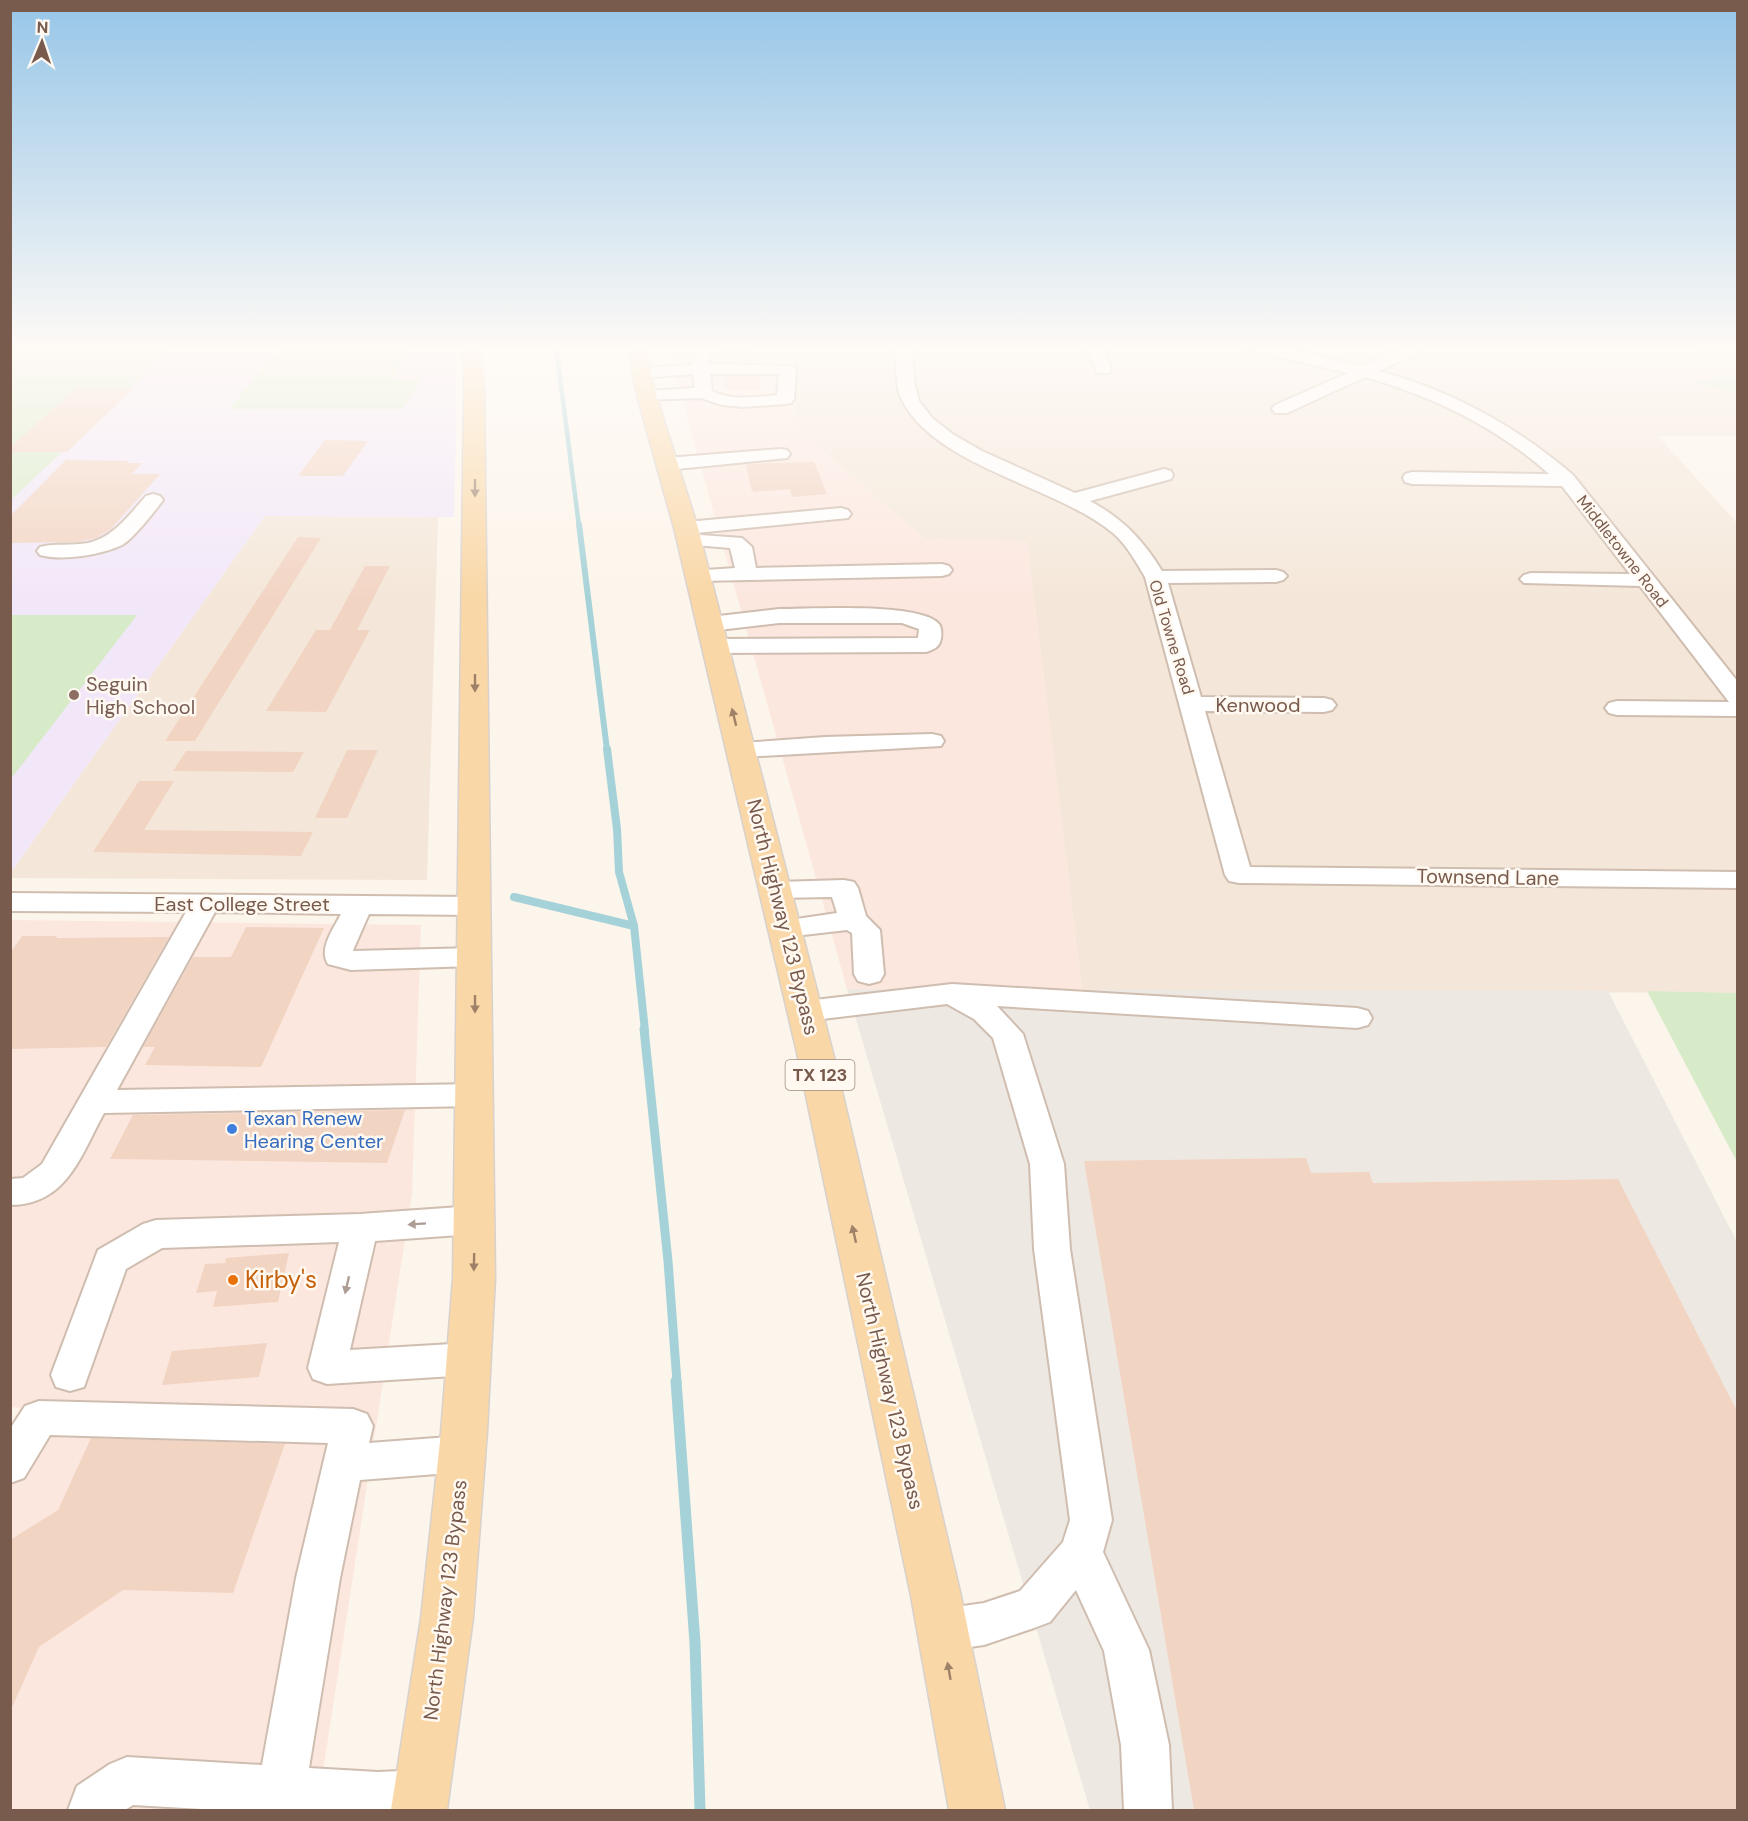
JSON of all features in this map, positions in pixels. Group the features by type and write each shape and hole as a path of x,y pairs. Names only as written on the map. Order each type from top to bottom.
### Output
{"main road":[{"name":"North Highway 123 Bypass","path":"422,1805 447,1618 469,1359 474,1220 475,1095 474,431"},
{"name":"North Highway 123 Bypass","path":"658,431 692,548 806,1011 942,1630 977,1810"},
{"path":"958,1718 958,1810"}],"street":[{"name":"Old Towne Road","path":"948,431 966,450 1074,499 1120,528 1138,549 1156,577 1239,875"},
{"name":"Middletowne Road","path":"1502,431 1523,444 1567,480 1737,698"},
{"path":"667,464 781,454"},
{"path":"1074,499 1164,475"},
{"path":"1412,478 1567,480"},
{"path":"47,551 89,549 116,540 153,500"},
{"path":"692,548 840,514"},
{"path":"692,548 735,542 742,547 747,574"},
{"path":"692,548 747,574 942,570"},
{"path":"1156,577 1276,576"},
{"path":"1531,579 1646,580"},
{"path":"778,616 903,616 921,621 930,627 929,642 926,645 713,635 778,616"},
{"name":"Kenwood","path":"1192,704 1324,705"},
{"path":"1617,708 1737,709"},
{"path":"742,750 825,744 932,741"},
{"name":"Townsend Lane","path":"1239,875 1737,880"},
{"path":"777,890 844,888 853,920 866,930 869,974"},
{"name":"East College Street","path":"11,903 474,906"},
{"path":"10,1192 21,1193 44,1184 54,1173 205,904"},
{"path":"359,905 339,948 338,957 351,961 474,957"},
{"path":"786,928 853,920"},
{"path":"942,1630 984,1624 1034,1607 1081,1552 1091,1520 1052,1249 1047,1164 1007,1034 985,1012 952,994"},
{"path":"806,1011 952,994 1357,1018"},
{"path":"94,1102 475,1095"},
{"path":"70,1375 111,1260 156,1234 360,1228 474,1220"},
{"path":"360,1228 327,1368 469,1359"},
{"path":"10,1465 39,1418 353,1426 318,1578 282,1789"},
{"path":"343,1463 462,1454"},
{"path":"1081,1552 1126,1650 1145,1745 1148,1810"},
{"path":"92,1810 94,1803 127,1781 378,1796 422,1805"}],"shaded area":[{"name":"Seguin High School","path":"11,431 456,431 454,517 265,516 11,872"},
{"path":"691,431 800,431 925,539 1027,541 1082,990 847,989"},
{"path":"800,431 1737,431 1737,436 1658,436 1737,523 1737,993 1082,990 1027,542 925,539"},
{"path":"265,516 438,517 427,880 11,878 11,872"},
{"path":"11,920 421,925 412,1194 317,1810 11,1810 10,1426 20,1408 11,1407"},
{"path":"847,989 1608,991 1737,1242 1737,1810 1090,1810"}],"green space":[{"path":"11,431 84,431 11,500"},
{"path":"10,615 137,615 11,779"},
{"path":"1647,991 1737,993 1737,1162"}],"building":[{"path":"28,431 89,431 67,452 10,452 10,447"},
{"path":"325,440 368,441 343,476 298,476"},
{"path":"66,460 129,461 127,463 142,463 132,474 160,474 111,529 96,538 76,542 10,543 10,516"},
{"path":"814,462 827,494 792,497 790,489 754,492 751,489 746,464"},
{"path":"298,537 321,538 195,741 165,741"},
{"path":"365,566 390,566 357,630 370,630 326,712 266,711 316,630 330,630"},
{"path":"347,750 378,750 347,818 315,818"},
{"path":"186,751 304,752 293,772 173,771"},
{"path":"139,781 174,781 144,830 313,832 301,856 93,852"},
{"path":"246,927 324,928 261,1067 145,1065 155,1047 143,1047 193,957 231,957"},
{"path":"22,936 169,937 106,1047 10,1049 10,953"},
{"path":"405,1110 387,1163 110,1159 133,1115"},
{"path":"1306,1158 1311,1173 1369,1172 1373,1183 1618,1179 1737,1411 1737,1810 1194,1810 1084,1161"},
{"name":"Kirby's","path":"289,1253 278,1302 213,1307 217,1291 196,1293 205,1264 225,1263 226,1258"},
{"path":"267,1343 259,1377 162,1385 172,1351"},
{"path":"91,1438 285,1444 233,1593 123,1590 39,1647 10,1712 10,1540 58,1510"}],"waterway":[{"path":"567,431 579,526"},
{"path":"579,524 607,750"},
{"path":"607,749 617,829 619,872 634,926"},
{"path":"514,897 634,926"},
{"path":"634,926 645,1031"},
{"path":"644,1029 668,1261 677,1382"},
{"path":"676,1381 695,1643 700,1810"}],"place":[{"name":"Seguin High School","path":"74,695"},
{"name":"Texan Renew Hearing Center","path":"232,1129"},
{"name":"Kirby's","path":"233,1280"}]}
